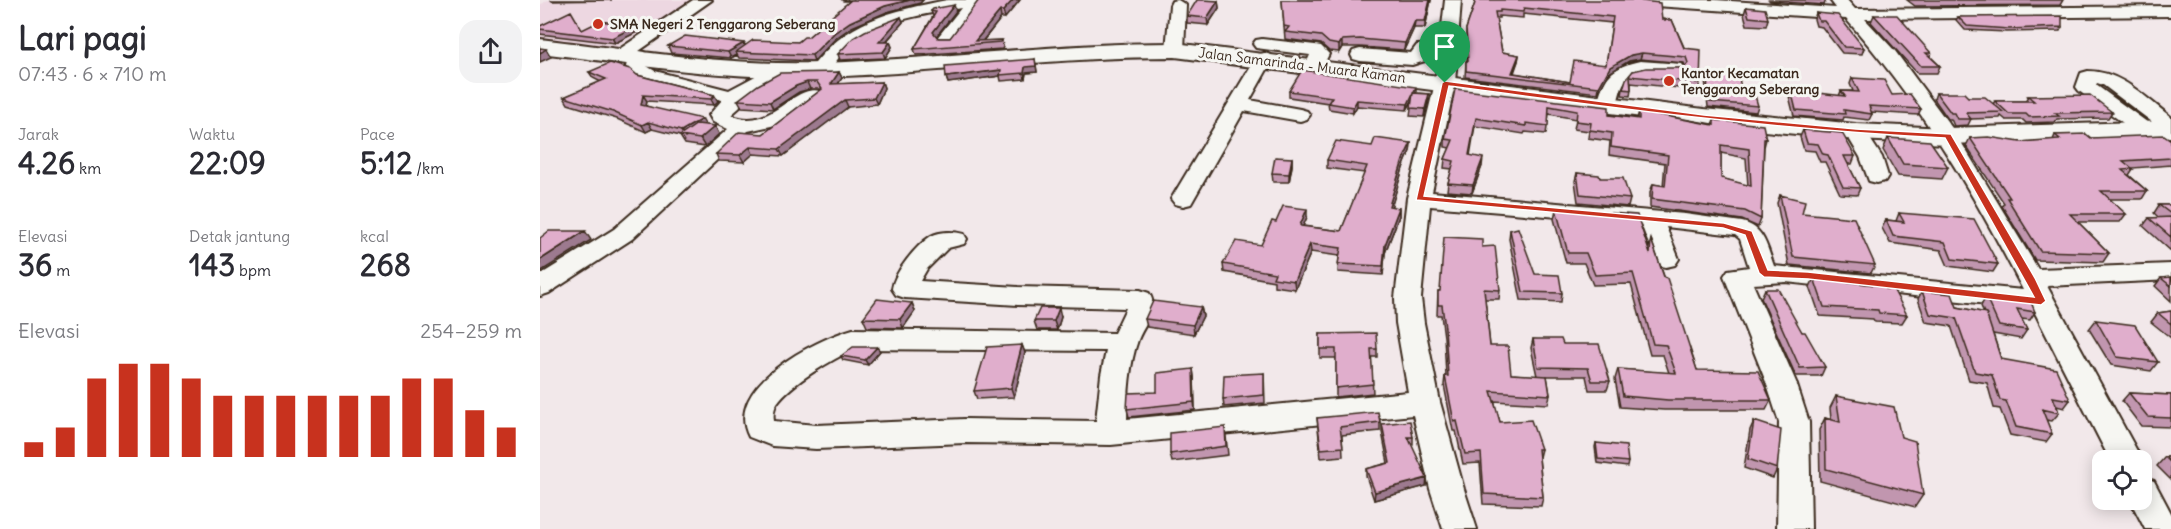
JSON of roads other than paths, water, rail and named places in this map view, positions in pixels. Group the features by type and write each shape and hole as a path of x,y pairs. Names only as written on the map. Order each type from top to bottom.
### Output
{"main road":[{"name":"Jalan Samarinda - Muara Kaman","path":"540,46 711,66 819,70 1119,50 1262,49 1314,66 1704,117 1856,132 1948,136 2171,128"}],"street":[{"path":"657,31 639,29 638,26 684,0"},
{"path":"704,0 657,31 629,55 635,67 648,75 732,98 783,69"},
{"path":"946,39 975,0"},
{"path":"819,70 846,39 858,32 912,14 975,0"},
{"path":"1453,0 1445,83 1419,198 1408,298 1410,323 1425,402 1447,489 1460,529"},
{"path":"1641,0 1844,7 2171,11"},
{"path":"2126,0 2145,12"},
{"path":"2165,0 2171,3"},
{"path":"1174,50 1178,4"},
{"path":"1844,7 1887,55 1948,136 2036,290 2121,450"},
{"path":"1183,199 1238,104 1262,49"},
{"path":"1360,55 1412,59 1418,57 1422,49 1449,49"},
{"path":"1607,104 1610,86 1618,76 1632,67 1675,68"},
{"path":"2144,129 2086,87 2088,77 2101,77 2110,81 2171,128"},
{"path":"732,98 732,104 719,115 720,118 740,127 778,119 813,95"},
{"path":"2108,104 2138,102"},
{"path":"1238,104 1300,115"},
{"path":"540,287 623,234 740,127"},
{"path":"1856,132 1871,157 1877,176"},
{"path":"1419,198 1724,226 1746,231 1751,236 1764,273"},
{"path":"1651,218 1666,259"},
{"path":"954,239 940,241 914,271 906,282 905,289 1018,296 1140,299 1140,307 1123,344 1117,369 1111,433"},
{"path":"1794,529 1794,422 1772,358 1737,278 1764,273 2036,290 2171,272"},
{"path":"1123,344 853,339 837,345 776,384 764,400 756,419 760,428 772,434 816,437 965,431 1111,433 1425,402"}],"place":[{"name":"SMA Negeri 2 Tenggarong Seberang","path":"598,24"},
{"name":"Kantor Kecamatan Tenggarong Seberang","path":"1669,81"}]}
